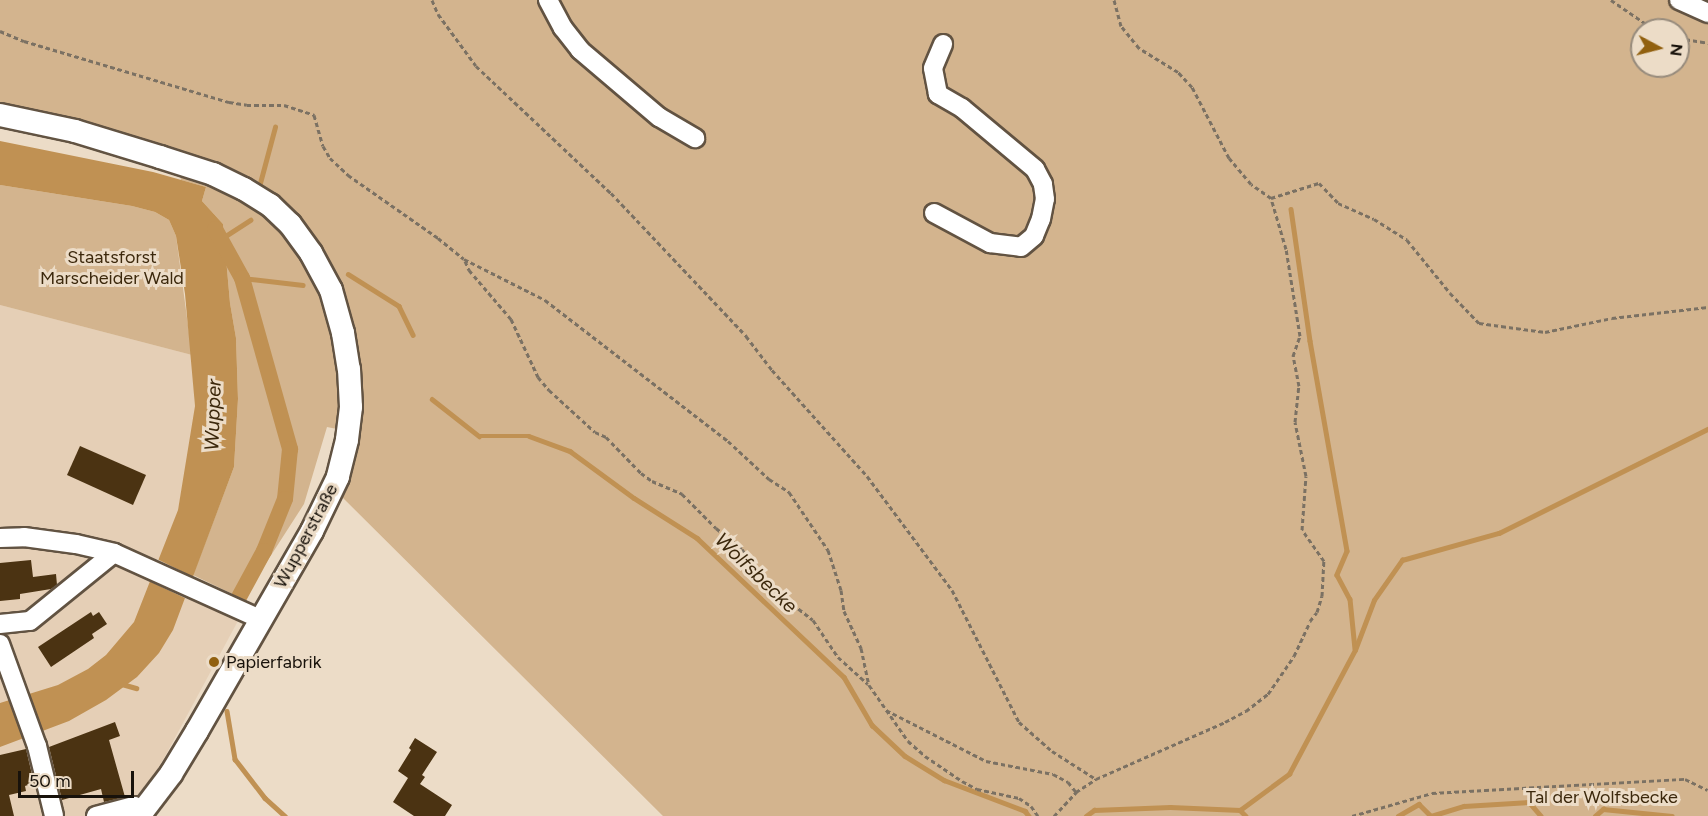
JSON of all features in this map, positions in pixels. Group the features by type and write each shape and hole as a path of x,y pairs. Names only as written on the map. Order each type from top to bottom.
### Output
{"main road":[{"name":"Wupperstraße","path":"0,115 75,131 213,174 270,205 290,224 322,271 331,290 349,369 351,407 347,440 338,477 324,508 171,774 142,813"}],"street":[{"path":"548,0 563,28 579,50 659,117 695,138"},
{"path":"1678,0 1708,13"},
{"path":"934,213 990,243 1021,247 1034,236 1045,200 1043,184 1035,170 962,108 938,94 933,68 943,44"},
{"path":"0,538 24,537 76,544 114,553 260,619"},
{"path":"0,624 30,621 114,553"},
{"path":"0,644 37,746 54,816"},
{"path":"96,816 134,806 142,813"}],"path":[{"path":"432,0 438,14 476,66 610,193 746,336 772,370 861,469 952,590 1019,722 1052,751 1096,779"},
{"path":"1054,816 1076,792 1096,779 1246,711 1268,694 1294,656 1317,612 1322,596 1324,561 1302,530 1306,476 1295,422 1299,386 1293,356 1300,336 1286,249 1271,198 1251,184 1228,158 1192,87 1178,72 1139,48 1121,26 1114,0"},
{"path":"1611,0 1637,18"},
{"path":"0,31 24,41 229,102 247,105 284,105 314,115 323,146 337,166 464,259 545,300 728,441 769,479 789,492 828,550 844,611 861,648 870,685 908,741 925,756 977,789 1019,798 1031,806 1038,816"},
{"path":"1690,40 1708,43"},
{"path":"1271,198 1319,183 1338,203 1374,219 1407,240 1450,293 1479,323 1545,332 1612,318 1708,307"},
{"path":"464,259 469,270 512,319 538,377 549,390 595,432 606,437 641,472 652,481 682,494 716,528 742,549 747,560 763,581 813,620 838,657 870,685"},
{"path":"885,710 986,761 1053,774 1068,782 1076,792"},
{"path":"1352,816 1432,793 1685,779 1708,790"}],"shaded area":[{"path":"0,305 192,355 195,406 193,431 178,510 153,579 239,619 156,773 121,816 0,816"}],"green space":[{"name":"Tal der Wolfsbecke","path":"0,0 1708,0 1708,816 663,816 340,495 357,433 327,427 304,504 243,599 193,575 234,467 238,399 236,338 230,303 223,224 202,201 206,187 181,180 178,160 0,117"},
{"name":"Staatsforst Marscheider Wald","path":"0,185 132,206 155,212 169,220 176,236 192,355 0,305"}],"water":[{"name":"Wupper","path":"0,141 153,172 206,187 202,201 223,224 230,303 236,338 238,399 234,467 173,630 159,653 137,677 106,700 69,721 0,747 0,703 58,685 88,669 106,655 134,622 178,510 195,406 185,294 176,236 169,220 155,212 132,206 0,185"}],"pier":[{"path":"157,559 195,578 187,599 149,581"}],"building":[{"path":"80,446 146,475 133,505 67,475"},
{"path":"31,560 33,577 56,574 57,585 51,589 20,594 20,599 0,601 0,563"},
{"path":"91,612 93,616 99,612 107,624 92,634 94,638 51,667 38,647"},
{"path":"115,722 120,736 109,740 125,797 104,802 101,789 62,800 49,747"},
{"path":"415,738 437,752 422,775 425,777 420,784 452,805 445,816 414,816 393,802 408,778 398,771 411,750 409,748"},
{"path":"26,749 34,783 25,786 26,791 9,795 14,816 0,816 0,755"}],"waterway":[{"path":"260,183 275,127"},
{"path":"1291,209 1310,341 1347,551 1337,575 1350,599 1355,649"},
{"path":"221,239 250,220"},
{"path":"215,229 242,278 290,449 285,499 264,551 239,597"},
{"path":"348,274 399,306 413,335"},
{"path":"242,278 303,285"},
{"name":"Wolfsbecke","path":"432,399 479,436 529,436 570,451 634,498 697,538 844,677 872,725 905,756 944,780 1025,811 1029,816"},
{"path":"1240,810 1289,774 1355,650 1374,600 1402,560 1499,533 1708,429"},
{"path":"122,684 136,688"},
{"path":"227,711 235,759 265,798 285,816"},
{"name":"Wolfsbecke","path":"1398,816 1419,804 1431,816 1464,806 1529,802 1541,816"},
{"name":"Wolfsbecke","path":"1086,816 1094,810 1170,807 1240,810 1246,816"},
{"name":"Wolfsbecke","path":"1595,816 1603,809 1672,816"}],"place":[{"name":"Papierfabrik","path":"214,662"}]}
